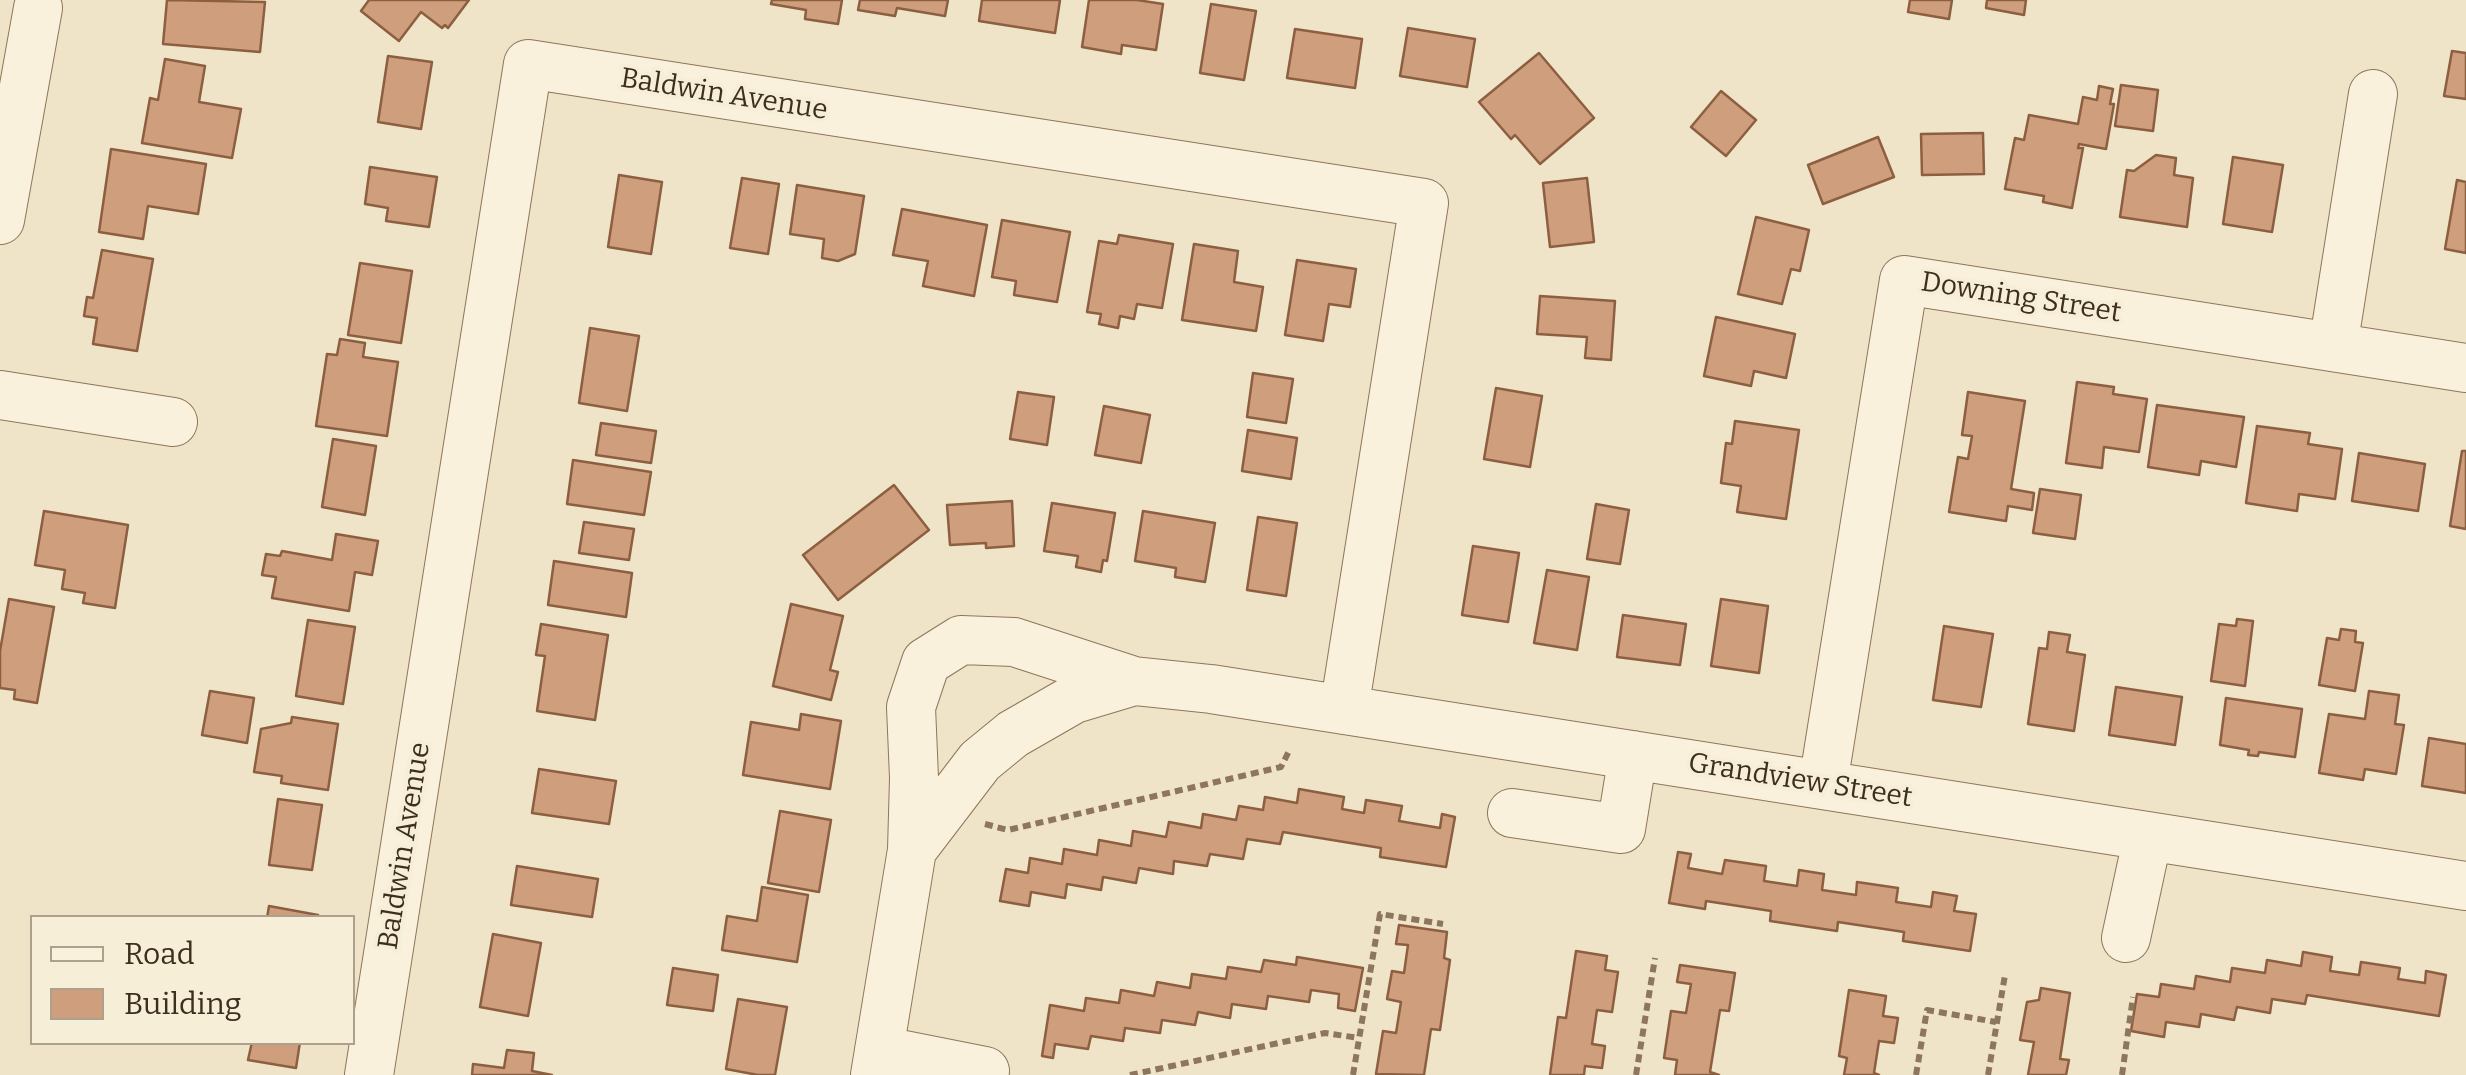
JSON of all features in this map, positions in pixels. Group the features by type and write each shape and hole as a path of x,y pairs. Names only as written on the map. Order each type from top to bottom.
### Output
{"street":[{"path":"0,220 38,8"},
{"name":"Baldwin Avenue","path":"369,1075 528,64 1424,203 1344,710"},
{"path":"2334,347 2373,94"},
{"name":"Downing Street","path":"1823,784 1904,280 2466,368"},
{"path":"0,395 172,422"},
{"name":"Grandview Street","path":"877,1063 912,850 911,707 926,662 961,640 1014,642 1134,682 1211,689 2466,886"},
{"name":"Grandview Street","path":"912,850 980,761 1013,734 1074,698 1134,682"},
{"path":"1512,813 1621,828 1633,755"},
{"path":"2126,938 2148,836"},
{"path":"877,1063 985,1071"}],"path":[{"path":"985,824 1008,830 1261,772 1280,767 1290,749"},
{"path":"1353,1075 1380,914 1443,924"},
{"path":"1636,1075 1654,958"},
{"path":"1988,1075 2005,975"},
{"path":"2122,1075 2133,997"},
{"path":"1916,1075 1927,1010 1996,1022"},
{"path":"1130,1075 1325,1033 1360,1038"}],"building":[{"path":"167,0 265,2 260,52 163,44"},
{"path":"369,0 469,0 448,28 442,28 421,12 399,41 361,11"},
{"path":"772,0 842,0 838,24 805,19 806,10 771,4"},
{"path":"860,0 948,0 945,16 897,8 895,16 858,10"},
{"path":"982,0 1060,0 1055,33 979,21"},
{"path":"1089,0 1163,4 1156,50 1122,45 1121,54 1082,47"},
{"path":"1910,0 1952,0 1949,19 1908,12"},
{"path":"1987,0 2026,0 2024,15 1986,8"},
{"path":"1211,4 1256,11 1244,80 1200,73"},
{"path":"1408,28 1475,39 1467,87 1400,76"},
{"path":"1295,29 1362,39 1355,88 1287,78"},
{"path":"2452,51 2466,53 2466,99 2444,96"},
{"path":"1539,53 1594,118 1540,164 1515,135 1511,139 1479,102"},
{"path":"388,56 432,62 421,129 378,122"},
{"path":"165,59 205,66 199,102 241,109 232,158 142,143 150,98 158,100"},
{"path":"2121,85 2158,90 2153,131 2115,126"},
{"path":"2099,86 2113,89 2106,149 2079,144 2078,148 2083,148 2072,208 2043,202 2044,196 2005,189 2015,138 2024,140 2029,115 2078,124 2083,97 2097,100"},
{"path":"1721,91 1756,120 1726,156 1691,127"},
{"path":"1983,133 1984,174 1922,175 1921,134"},
{"path":"1878,137 1894,177 1823,204 1808,165"},
{"path":"111,149 206,164 198,214 148,206 143,239 99,232"},
{"path":"2156,155 2176,158 2174,175 2193,178 2187,227 2120,217 2127,170 2134,171"},
{"path":"2233,157 2283,165 2272,232 2223,224"},
{"path":"370,167 437,177 429,227 386,221 388,208 365,204"},
{"path":"619,175 662,182 651,254 608,247"},
{"path":"742,178 779,184 768,254 730,248"},
{"path":"1587,178 1594,242 1550,247 1543,183"},
{"path":"2457,180 2466,182 2466,253 2445,249"},
{"path":"797,185 864,196 855,254 838,261 822,258 824,239 790,234"},
{"path":"902,209 987,225 974,296 923,286 928,261 893,255"},
{"path":"1756,217 1809,230 1800,271 1791,269 1782,304 1738,294"},
{"path":"1002,220 1070,232 1057,302 1014,295 1016,281 992,277"},
{"path":"1119,235 1173,244 1162,308 1137,304 1134,319 1120,316 1118,328 1099,324 1101,314 1087,312 1099,241 1117,244"},
{"path":"1194,244 1238,251 1234,282 1263,287 1256,331 1182,320"},
{"path":"102,250 153,259 137,351 93,344 97,318 84,316 87,297 93,298"},
{"path":"1297,260 1356,269 1350,307 1329,304 1323,341 1285,335"},
{"path":"360,263 412,271 401,343 348,335"},
{"path":"1540,296 1615,301 1611,360 1585,358 1587,337 1537,334"},
{"path":"1716,317 1795,334 1786,378 1754,371 1751,386 1704,376"},
{"path":"590,328 639,336 627,411 579,403"},
{"path":"340,339 365,343 363,357 398,362 387,436 316,426 327,354 337,355"},
{"path":"1253,373 1293,379 1286,423 1247,417"},
{"path":"2077,382 2114,387 2113,394 2147,399 2139,452 2104,447 2102,468 2066,463"},
{"path":"1496,388 1542,396 1530,467 1484,459"},
{"path":"1018,392 1054,397 1047,445 1010,439"},
{"path":"1968,392 2025,401 2011,489 2034,493 2032,510 2008,506 2006,521 1949,512 1958,457 1968,459 1972,436 1962,435"},
{"path":"2157,405 2244,417 2236,467 2201,461 2199,475 2148,467"},
{"path":"1104,406 1150,415 1141,463 1095,455"},
{"path":"1735,421 1799,430 1786,519 1737,512 1741,486 1721,483 1726,443 1732,444"},
{"path":"601,423 656,431 651,463 596,455"},
{"path":"2257,426 2310,433 2308,444 2342,449 2335,499 2299,494 2297,511 2246,503"},
{"path":"1248,430 1297,438 1291,479 1242,471"},
{"path":"333,439 376,446 365,515 322,507"},
{"path":"2462,451 2466,451 2466,529 2450,526"},
{"path":"2359,453 2425,464 2418,511 2352,501"},
{"path":"573,460 651,472 644,515 567,504"},
{"path":"894,485 929,530 838,600 803,555"},
{"path":"2040,489 2081,495 2075,539 2033,533"},
{"path":"1012,501 1014,546 950,545 947,505"},
{"path":"1052,503 1115,513 1107,561 1103,560 1101,572 1076,567 1078,556 1044,551"},
{"path":"1596,504 1629,510 1620,564 1587,559"},
{"path":"44,511 128,525 115,608 83,603 85,593 62,589 65,570 35,565"},
{"path":"1143,511 1215,523 1205,582 1175,577 1176,568 1135,561"},
{"path":"1258,517 1297,523 1286,596 1247,590"},
{"path":"584,522 634,529 629,560 579,553"},
{"path":"336,534 378,541 372,575 355,572 349,611 272,598 276,577 262,575 266,554 280,556 282,551 332,560"},
{"path":"1473,546 1519,553 1508,622 1462,615"},
{"path":"554,561 632,573 626,617 548,605"},
{"path":"1547,570 1589,577 1577,650 1534,643"},
{"path":"9,599 54,607 37,703 14,699 15,690 0,688 0,651"},
{"path":"1721,599 1768,606 1759,673 1711,666"},
{"path":"791,604 843,616 830,670 838,672 831,700 773,686"},
{"path":"1623,615 1686,624 1680,665 1617,657"},
{"path":"2237,619 2253,621 2245,686 2211,681 2219,624 2236,626"},
{"path":"308,620 355,627 343,704 296,696"},
{"path":"541,624 608,635 595,720 537,711 545,656 536,655"},
{"path":"1944,626 1993,634 1981,707 1933,700"},
{"path":"2341,629 2356,631 2355,642 2363,643 2355,691 2319,685 2327,638 2339,640"},
{"path":"2049,632 2070,635 2067,652 2085,655 2074,731 2028,724 2039,648 2047,649"},
{"path":"2116,687 2182,697 2175,745 2109,735"},
{"path":"210,691 254,698 247,743 202,735"},
{"path":"2369,691 2399,695 2395,724 2404,725 2396,774 2365,769 2363,780 2319,773 2329,714 2365,719"},
{"path":"2226,698 2302,709 2295,757 2259,752 2258,756 2248,755 2249,750 2220,745"},
{"path":"801,714 841,721 830,789 743,775 751,722 799,730"},
{"path":"292,717 338,724 328,790 281,783 282,776 254,772 261,729 291,723"},
{"path":"2429,738 2466,744 2466,793 2422,786"},
{"path":"539,769 616,781 609,824 532,813"},
{"path":"1299,789 1344,797 1342,809 1364,813 1366,800 1402,806 1399,821 1440,828 1442,814 1455,817 1446,867 1380,857 1381,848 1283,832 1280,844 1247,839 1243,859 1210,854 1207,866 1174,861 1173,874 1139,868 1136,883 1103,877 1101,890 1067,884 1065,898 1031,892 1029,906 1000,901 1006,869 1028,873 1030,858 1062,864 1064,849 1097,855 1099,840 1131,846 1133,831 1166,837 1169,822 1201,828 1203,814 1236,820 1239,806 1263,810 1265,797 1297,803"},
{"path":"278,799 322,805 312,870 269,865"},
{"path":"780,811 831,820 819,892 768,883"},
{"path":"1678,852 1691,854 1688,868 1722,874 1725,860 1766,866 1764,881 1797,886 1799,870 1824,874 1822,890 1856,895 1857,882 1898,888 1896,902 1931,907 1933,892 1957,896 1954,911 1976,914 1970,951 1903,941 1904,932 1838,922 1837,931 1770,921 1771,911 1706,901 1705,909 1669,903"},
{"path":"517,866 598,879 592,917 511,905"},
{"path":"762,887 808,895 797,962 722,950 727,916 757,921"},
{"path":"269,906 318,915 268,915"},
{"path":"1399,925 1447,932 1444,958 1450,960 1440,1030 1431,1029 1424,1075 1376,1074 1383,1031 1396,1033 1401,1002 1387,999 1392,971 1404,973 1408,945 1396,944"},
{"path":"493,934 541,943 528,1016 480,1007"},
{"path":"1576,951 1607,956 1605,970 1618,972 1612,1012 1597,1010 1592,1044 1605,1046 1602,1068 1585,1066 1584,1075 1550,1075 1558,1017 1566,1018"},
{"path":"2303,952 2332,957 2330,971 2359,975 2361,962 2400,968 2398,979 2425,983 2426,971 2446,975 2439,1016 2307,995 2305,1004 2272,999 2270,1013 2237,1007 2234,1020 2201,1014 2199,1027 2166,1022 2164,1037 2131,1031 2137,994 2159,997 2161,984 2194,989 2196,976 2230,982 2232,968 2265,973 2267,960 2301,966"},
{"path":"1297,957 1363,968 1355,1011 1338,1008 1339,994 1311,990 1309,1002 1268,996 1266,1009 1232,1004 1230,1018 1198,1012 1195,1025 1162,1020 1160,1033 1125,1028 1123,1041 1091,1036 1088,1049 1055,1044 1053,1058 1042,1056 1050,1005 1084,1011 1086,998 1119,1003 1121,990 1154,996 1157,982 1190,988 1192,974 1226,979 1228,967 1261,972 1264,960 1296,965"},
{"path":"1680,965 1735,973 1729,1011 1720,1010 1710,1072 1719,1075 1675,1075 1677,1060 1664,1058 1671,1011 1686,1013 1691,984 1677,982"},
{"path":"673,968 718,975 713,1011 667,1005"},
{"path":"2041,988 2070,993 2060,1059 2069,1060 2066,1075 2028,1075 2034,1042 2020,1040 2027,1002 2039,1000"},
{"path":"1849,990 1886,996 1883,1016 1898,1018 1894,1043 1879,1041 1874,1073 1879,1075 1844,1075 1847,1058 1839,1056"},
{"path":"738,999 787,1007 775,1075 726,1069"},
{"path":"251,1045 300,1045 296,1068 248,1060"},
{"path":"507,1050 534,1053 532,1071 552,1075 472,1075 473,1064 504,1068"}]}
